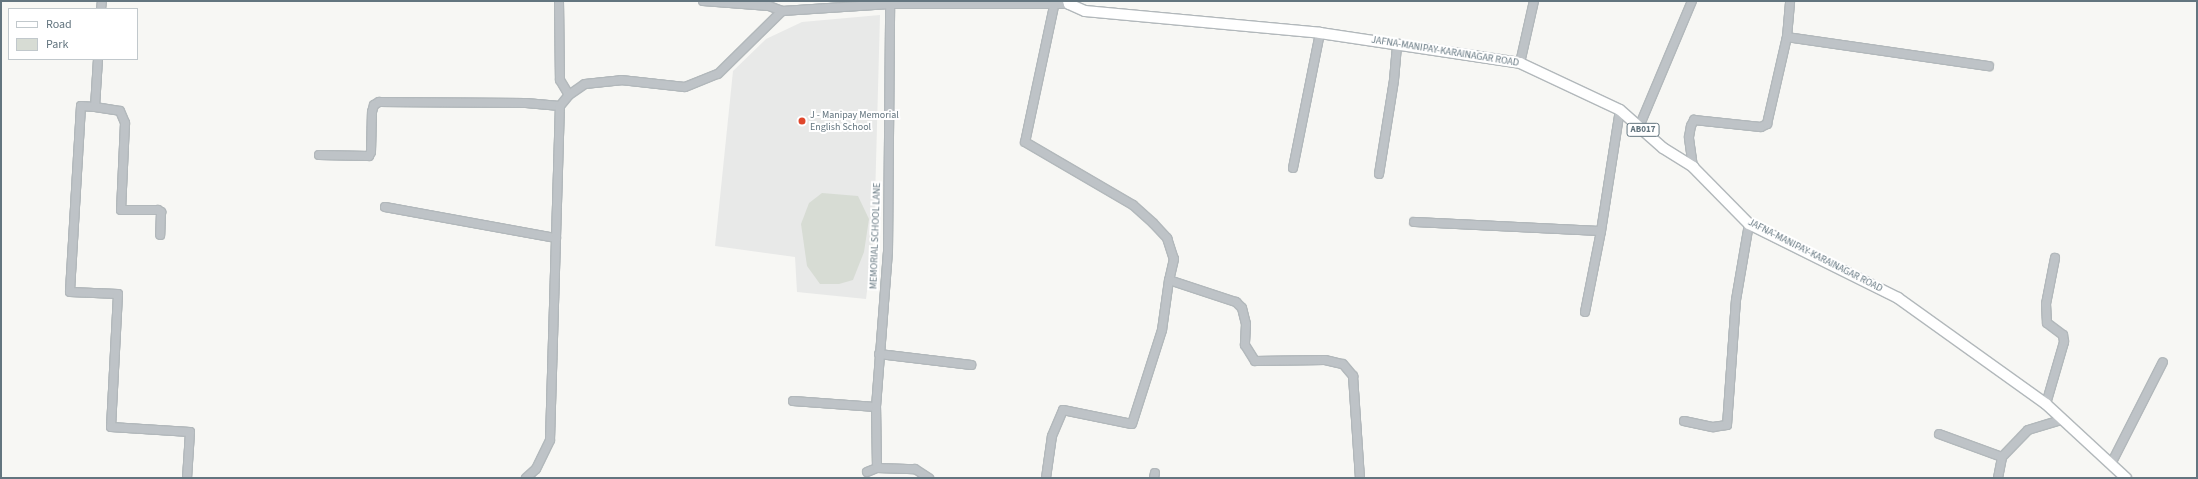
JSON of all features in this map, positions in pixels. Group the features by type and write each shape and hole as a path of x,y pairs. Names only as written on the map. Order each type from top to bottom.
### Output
{"main road":[{"name":"JAFNA-MANIPAY-KARAINAGAR ROAD","path":"1068,3 1085,11 1139,18 1320,33 1520,63 1620,110 1663,148 1693,167 1749,224 1898,298 2046,404 2061,420 2126,478"}],"street":[{"path":"559,1 560,80 569,94"},
{"path":"703,1 769,6 782,11 855,3 1054,6 1068,3"},
{"path":"1520,63 1534,1"},
{"path":"1639,127 1692,1"},
{"path":"1693,167 1689,137 1694,120 1761,128 1767,124 1787,37 1790,1"},
{"name":"MEMORIAL SCHOOL LANE","path":"876,468 876,407 888,252 890,4"},
{"path":"1046,478 1052,436 1063,410 1132,424 1162,330 1169,280 1174,259 1167,238 1133,205 1025,142 1054,6"},
{"path":"526,478 536,469 550,440 560,106 569,94 585,84 621,80 685,86 718,74 782,11"},
{"path":"1293,168 1320,33"},
{"path":"1787,37 1989,66"},
{"path":"1379,174 1394,80 1397,44"},
{"path":"95,107 98,60"},
{"path":"319,155 369,156 371,152 372,112 379,102 526,103 560,106"},
{"path":"160,235 162,215 158,210 121,210 125,123 120,111 81,106 70,292 118,294 110,427 190,432 187,478"},
{"path":"1585,312 1601,230 1620,110"},
{"path":"385,207 556,238"},
{"path":"1414,222 1601,230"},
{"path":"1684,421 1713,427 1727,424 1736,300 1749,224"},
{"path":"2046,404 2064,342 2062,335 2047,323 2046,304 2055,258"},
{"path":"1169,280 1236,302 1242,308 1246,324 1245,345 1255,361 1325,360 1343,364 1353,376 1360,478"},
{"path":"879,354 971,366"},
{"path":"2111,464 2163,362"},
{"path":"793,401 876,407"},
{"path":"1998,478 2002,457 2028,430 2061,420"},
{"path":"1939,434 2002,457"},
{"path":"866,472 876,468 915,470 929,478"}],"shaded area":[{"name":"J - Manipay Memorial English School","path":"880,15 874,237 866,299 797,292 795,257 715,246 733,71 766,39 802,22"}],"green space":[{"path":"822,193 858,196 869,219 864,252 853,280 839,284 820,284 807,266 801,224 809,203"}],"place":[{"name":"J - Manipay Memorial English School","path":"802,121"}]}
